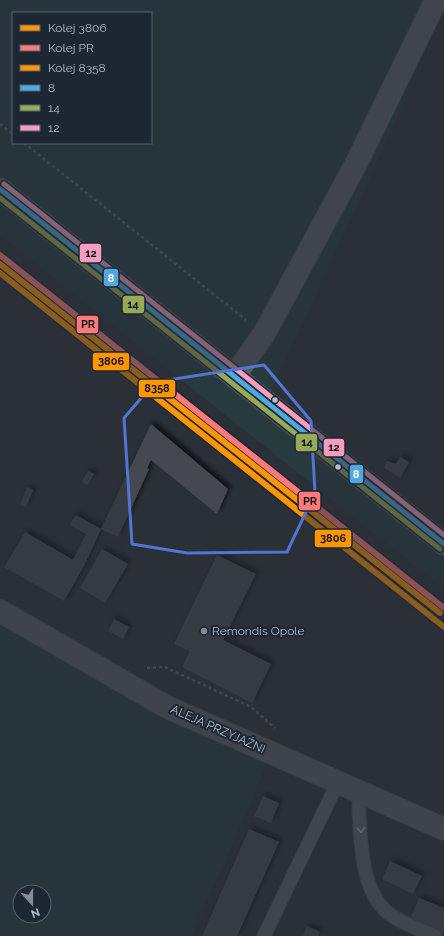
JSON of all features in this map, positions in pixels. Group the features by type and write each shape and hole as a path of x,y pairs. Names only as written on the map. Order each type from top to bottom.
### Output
{"main road":[{"path":"0,189 444,544"},
{"name":"ALEJA PRZYJAŹNI","path":"0,611 167,707 444,829"}],"street":[{"path":"234,376 264,334 357,162 436,0"},
{"path":"0,623 42,635"}],"lane":[{"path":"264,936 338,782"},
{"path":"358,791 364,864 371,890 379,902 398,920 435,936"}],"path":[{"path":"0,124 12,133"},
{"path":"25,144 264,334"},
{"path":"144,668 165,667 251,707 280,732"}],"highlighted area":[{"path":"264,365 311,421 315,493 287,552 187,553 132,544 124,418 155,382"}],"green space":[{"path":"0,0 444,0 444,9 370,178 266,402 444,544 444,588 354,518 0,235"},
{"path":"0,611 271,752 247,812 191,936 0,936"}],"building":[{"path":"151,424 228,489 217,514 151,460 147,468 149,469 118,537 101,529"},
{"path":"400,457 409,462 400,478 384,468 387,461 396,464"},
{"path":"88,471 94,474 88,485 82,482"},
{"path":"27,487 33,490 26,507 20,505"},
{"path":"76,515 101,529 84,566 64,601 4,567 25,532 73,560 86,534 71,526 71,522"},
{"path":"102,549 128,564 105,603 80,588"},
{"name":"Remondis Opole","path":"217,555 256,574 223,640 271,664 252,703 182,667 190,651 174,644"},
{"path":"114,619 129,627 123,639 108,631"},
{"path":"263,796 279,803 271,823 254,816"},
{"path":"249,829 279,842 237,936 202,936"},
{"path":"390,861 422,876 413,894 382,879"},
{"path":"419,898 444,908 444,934 410,919"},
{"path":"307,926 320,932 318,936 303,936"}],"rail line":[{"name":"PR","path":"0,255 444,608"},
{"name":"8358","path":"0,264 440,613"},
{"name":"3806","path":"0,273 444,627"}],"transit line":[{"name":"12","path":"4,184 444,535"},
{"name":"8","path":"0,189 444,544"},
{"name":"14","path":"0,198 440,549"}],"place":[{"name":"Remondis Opole","path":"204,631"}]}
